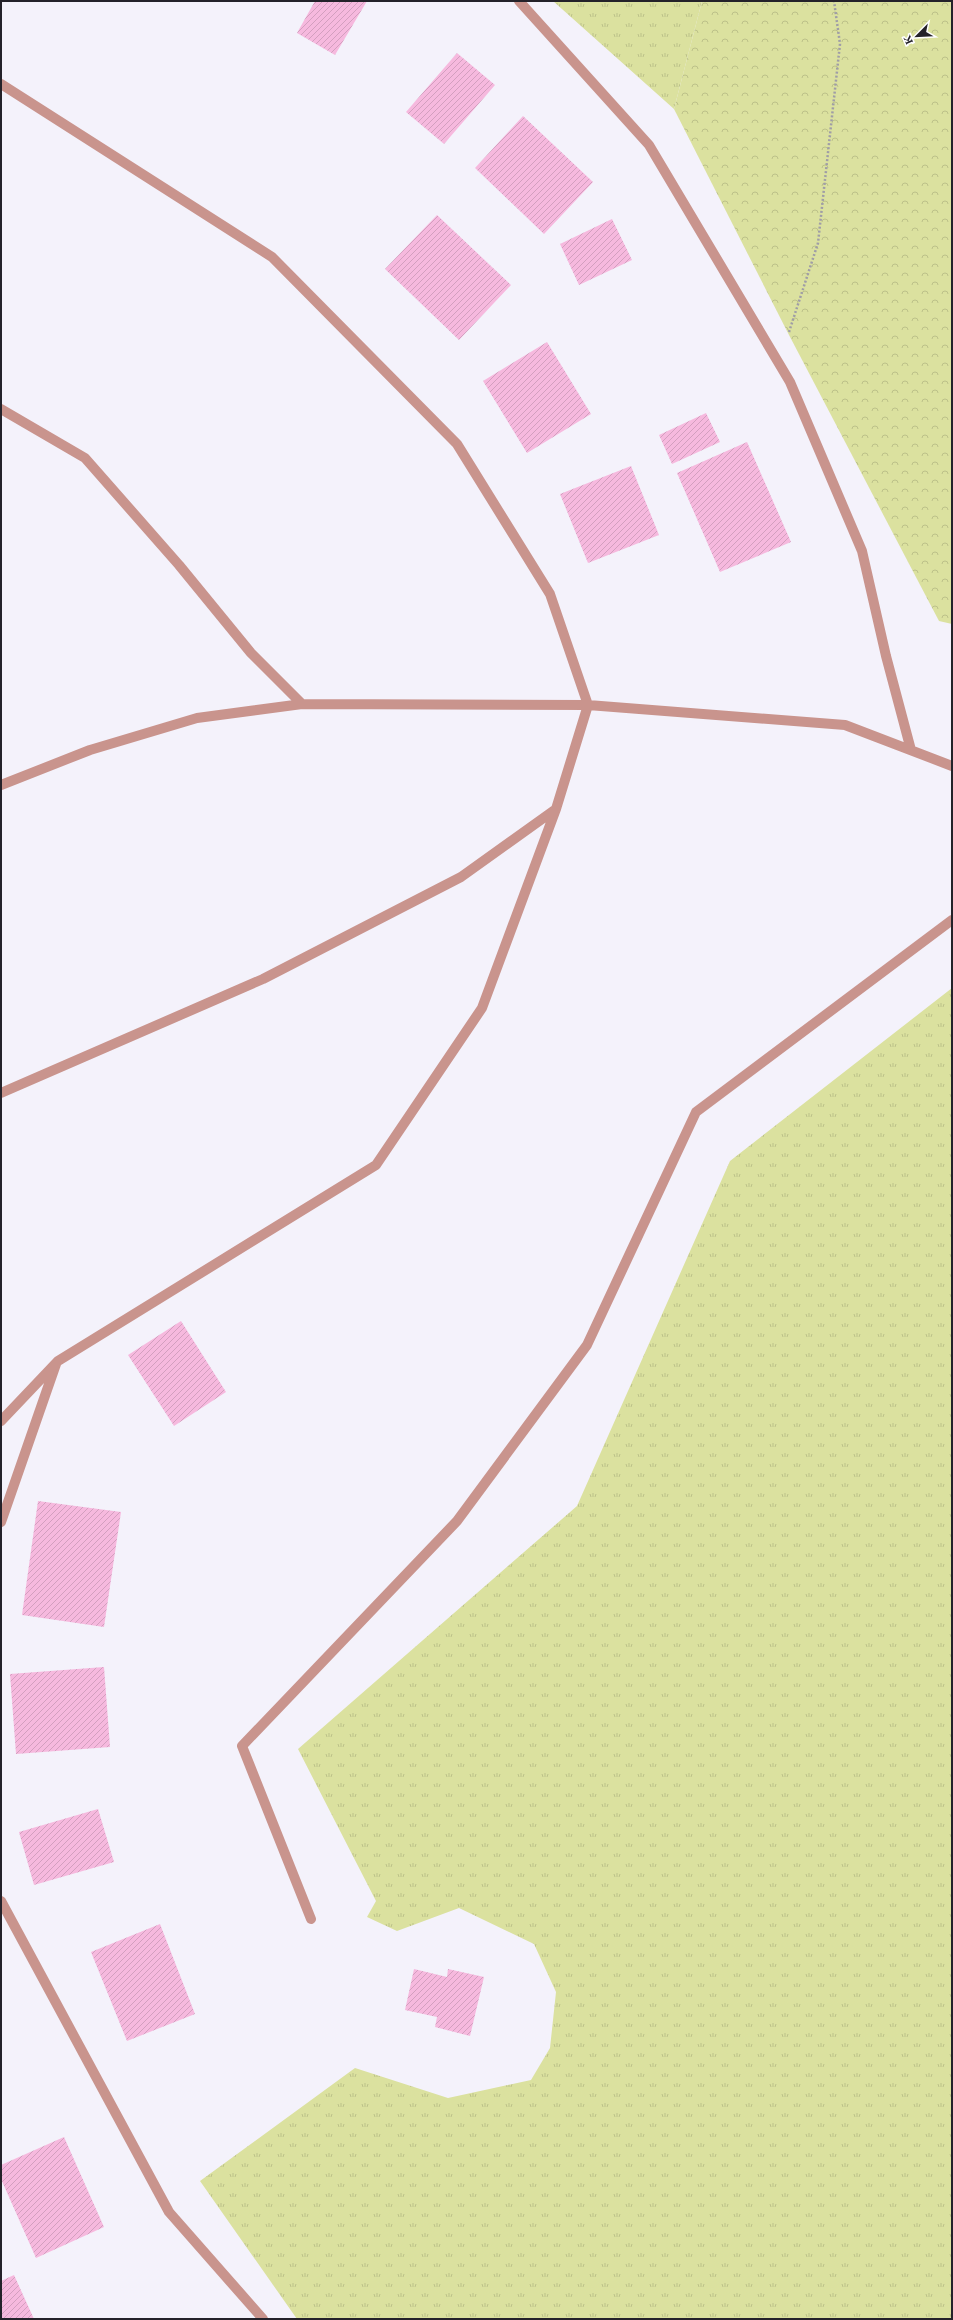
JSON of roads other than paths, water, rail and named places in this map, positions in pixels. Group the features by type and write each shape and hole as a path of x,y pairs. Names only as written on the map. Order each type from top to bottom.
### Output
{"street":[{"path":"519,1 649,145 790,382 862,551 886,656 911,750"},
{"path":"1,84 272,257 457,444 550,594 588,705 556,809 482,1008 376,1165 58,1360 1,1421"},
{"path":"1,409 85,458 179,565 251,654 302,704"},
{"path":"1,785 90,750 198,718 302,704 588,705 844,725 952,766"},
{"path":"1,1093 263,979 461,878 556,809"},
{"path":"312,1919 242,1746 457,1521 587,1345 696,1112 952,920"},
{"path":"1,1522 58,1360"},
{"path":"1,1901 169,2212 263,2319"}]}
